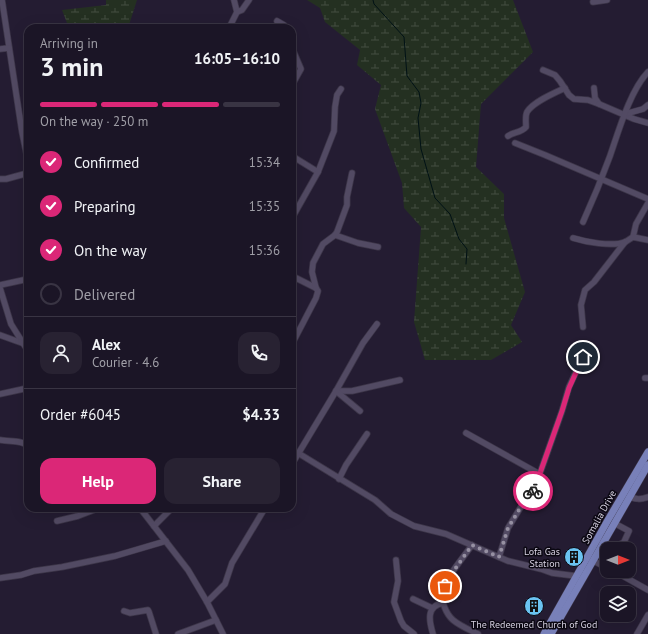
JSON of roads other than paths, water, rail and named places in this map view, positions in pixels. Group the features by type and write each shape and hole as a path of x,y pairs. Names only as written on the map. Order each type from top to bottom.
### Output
{"main road":[{"name":"Somalia Drive","path":"551,634 648,452"},
{"name":"Somalia Drive","path":"600,541 614,523 648,465"},
{"name":"Somalia Drive","path":"544,634 576,576 591,559"}],"street":[{"path":"2,0 24,137"},
{"path":"234,0 237,12"},
{"path":"231,24 237,12 242,10 249,0"},
{"path":"593,2 607,0"},
{"path":"277,21 282,24"},
{"path":"0,49 9,48"},
{"path":"296,57 301,69 296,78"},
{"path":"543,70 555,75 569,95 574,99 588,100 634,119 648,123"},
{"path":"583,222 602,180 625,114 638,84 648,72"},
{"path":"508,136 523,130 526,127 526,116 531,107 555,92 565,88"},
{"path":"594,88 595,98 599,104"},
{"path":"296,211 318,172 334,131 337,95 341,89"},
{"path":"625,114 643,109 648,105"},
{"path":"515,143 648,199"},
{"path":"296,158 318,172"},
{"path":"0,179 6,179 24,174"},
{"path":"296,336 316,298 318,291 312,272 313,263 326,241 335,235 347,205 347,197 352,174"},
{"path":"633,237 636,224 648,203"},
{"path":"335,235 358,243 378,247"},
{"path":"583,327 581,305 585,290 594,282 625,242 633,237 648,240"},
{"path":"573,238 589,242 611,244 625,242"},
{"path":"296,278 316,288"},
{"path":"24,281 0,286 11,324 24,346"},
{"path":"296,456 336,391 363,343 378,324"},
{"path":"0,335 22,343"},
{"path":"539,476 569,388 583,357"},
{"path":"336,391 352,391 400,380"},
{"path":"0,394 24,389"},
{"path":"336,391 360,411"},
{"path":"466,433 536,472 539,476 542,488 530,492 514,516 508,528 499,557"},
{"path":"339,479 346,464 368,434"},
{"path":"0,440 24,443"},
{"path":"298,453 375,500 384,509 414,526 446,534 499,557 552,573 576,576"},
{"path":"629,497 642,500 648,498"},
{"path":"57,521 88,512"},
{"path":"143,512 188,570 207,602 223,634"},
{"path":"154,526 168,512"},
{"path":"207,602 225,584 232,563 263,512"},
{"path":"600,541 614,548 624,542 629,531 614,523"},
{"path":"0,578 115,556 166,541"},
{"path":"472,545 448,579 443,591 443,603 450,617 454,621 478,634"},
{"path":"591,559 600,564"},
{"path":"396,560 398,581 394,602 404,626 414,634"},
{"path":"627,578 648,589"},
{"path":"413,599 432,608 443,603"},
{"path":"432,608 429,619 433,634"},
{"path":"124,611 130,614 148,610 156,634"},
{"path":"637,634 648,615"},
{"path":"178,634 216,620"}],"waterway":[{"path":"373,0 374,4 404,37 407,76 419,92 421,103 418,118 421,149 435,198 450,214 459,239 467,249 466,264"}],"place":[{"name":"Lofa Gas Station","path":"574,557"},
{"name":"The Redeemed Church of God","path":"534,606"}]}
